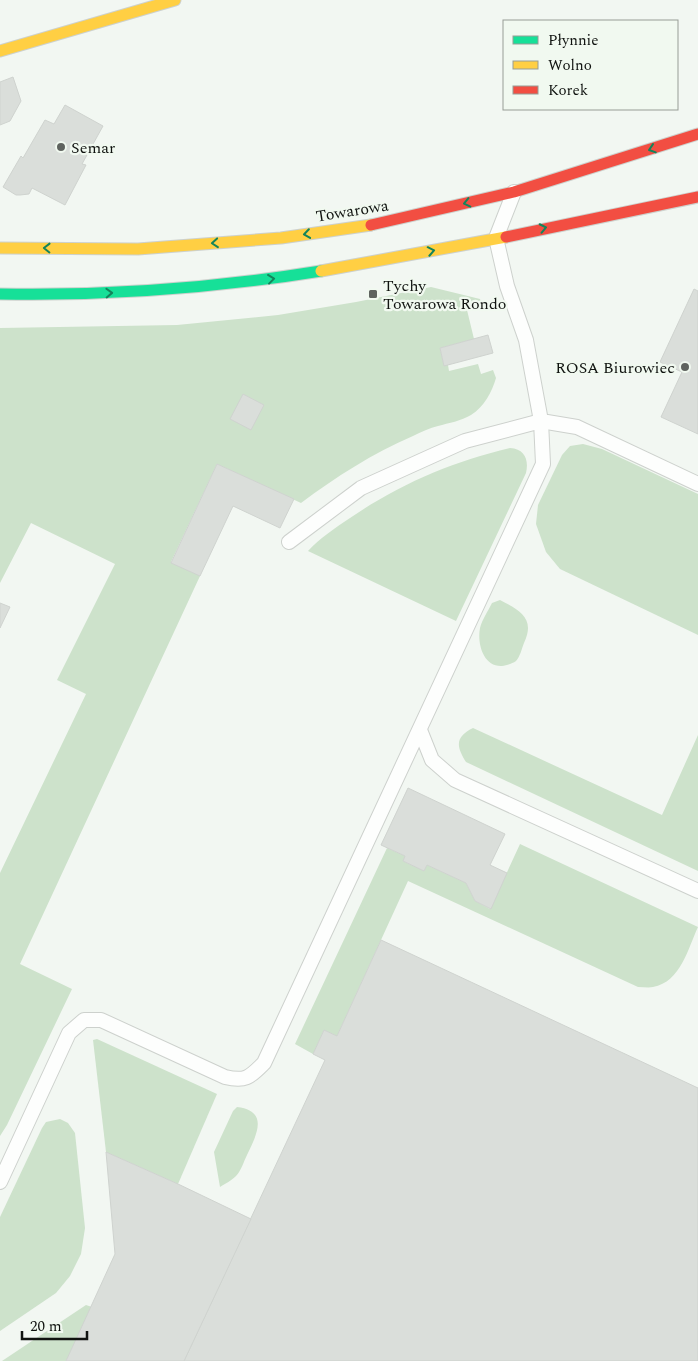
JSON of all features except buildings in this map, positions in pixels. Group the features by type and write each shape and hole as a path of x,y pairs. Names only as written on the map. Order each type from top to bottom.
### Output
{"street":[{"path":"0,51 175,0"},
{"name":"Towarowa","path":"0,248 138,249 280,238 376,224 514,192 698,134"},
{"path":"0,294 61,295 139,292 282,278 496,238 698,196"}],"lane":[{"path":"0,1182 69,1033 84,1020 101,1020 225,1077 239,1081 253,1074 264,1063 543,464 541,421 526,340 506,286 496,238 514,192"},
{"path":"289,542 361,488 465,441 541,421 577,427 698,484"},
{"path":"420,730 432,760 456,780 698,891"}],"green space":[{"path":"431,287 480,299 482,305 467,310 474,339 440,348 444,365 448,365 449,371 478,364 481,374 493,370 496,378 492,389 487,399 476,412 455,422 426,430 384,450 341,475 301,503 217,464 171,562 200,576 20,964 72,989 0,1136 0,873 86,694 57,680 115,564 31,523 0,583 0,328 177,325 278,315"},
{"path":"583,444 602,449 698,494 698,635 560,569 546,552 536,524 538,505 562,455 570,446"},
{"path":"510,448 519,450 525,456 527,464 526,473 456,621 308,551 344,522 407,485 447,467"},
{"path":"500,600 519,611 527,621 528,627 521,652 516,661 502,666 490,663 486,658 481,647 479,634 482,622 492,603"},
{"path":"473,728 662,815 698,735 698,871 466,762 460,751 459,742 460,738 467,731"},
{"path":"520,844 698,927 687,954 677,971 663,984 651,987 638,987 408,881 337,1036 324,1030 313,1054 295,1044 387,848 405,856 403,861 424,871 427,865 466,883 475,901 490,909"},
{"path":"97,1039 217,1094 178,1184 106,1152 93,1040"},
{"path":"237,1107 247,1109 254,1114 258,1125 251,1148 238,1174 220,1187 214,1152 233,1111"},
{"path":"60,1119 68,1123 75,1133 85,1228 81,1254 70,1276 56,1293 0,1331 0,1217 42,1128 46,1122"},
{"path":"86,1305 92,1307 66,1361 2,1361"}],"traffic: fast":[{"path":"0,294 81,294 161,290 321,271"}],"traffic: slow":[{"path":"0,51 175,0"},
{"path":"0,248 138,249 281,238 371,225"},
{"path":"321,271 506,237"}],"traffic: jam":[{"path":"371,225 514,192 698,134"},
{"path":"506,237 698,197"}],"place":[{"name":"Semar","path":"61,147"},
{"name":"Tychy Towarowa Rondo","path":"373,294"},
{"name":"ROSA Biurowiec","path":"685,367"}]}
